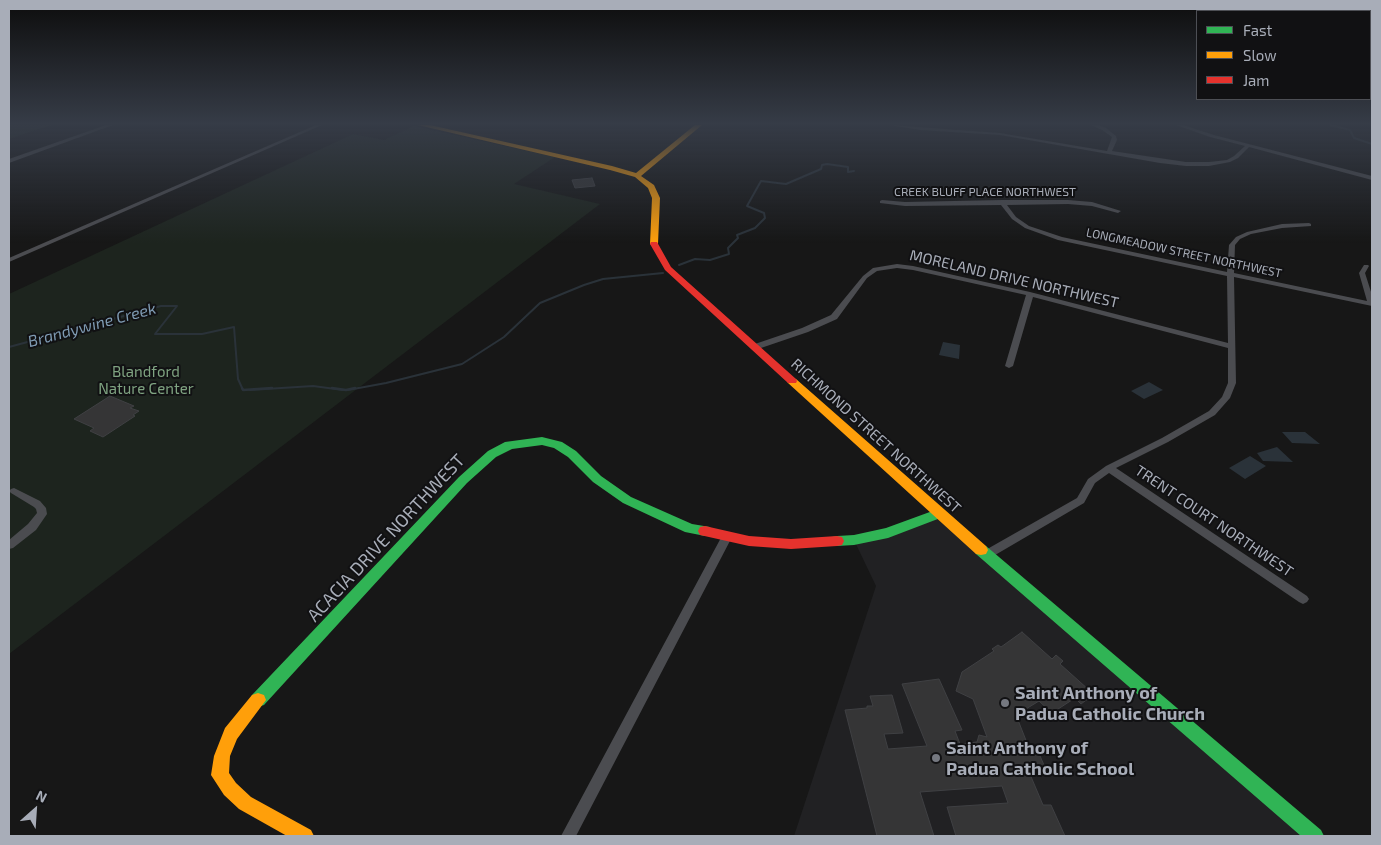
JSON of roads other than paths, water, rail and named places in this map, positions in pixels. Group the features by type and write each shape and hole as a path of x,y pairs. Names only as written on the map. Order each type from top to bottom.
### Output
{"street":[{"path":"9,260 229,164"},
{"name":"RICHMOND STREET NORTHWEST","path":"597,164 637,176 651,187 656,198 654,248 668,268 938,514 1315,836"},
{"path":"637,176 651,164"},
{"path":"1321,164 1372,178"},
{"name":"CREEK BLUFF PLACE NORTHWEST","path":"882,202 900,204 1074,202 1103,206 1118,211"},
{"name":"LONGMEADOW STREET NORTHWEST","path":"1002,202 1020,222 1037,232 1060,239 1372,304"},
{"path":"986,555 1081,500 1091,481 1109,468 1165,440 1212,413 1226,398 1232,383 1230,251 1232,245 1238,238 1249,233 1272,228 1309,225"},
{"path":"1366,266 1363,268 1362,273 1372,304"},
{"name":"MORELAND DRIVE NORTHWEST","path":"755,347 805,330 834,317 865,276 874,269 884,267 913,268 1030,294 1232,347"},
{"path":"1009,366 1030,294"},
{"name":"ACACIA DRIVE NORTHWEST","path":"305,836 244,803 230,789 220,775 222,756 231,734 247,712 476,467 492,454 509,445 542,441 558,445 572,454 597,479 627,500 666,519 690,528 727,537 791,544 854,540 888,533 938,514"},
{"name":"TRENT COURT NORTHWEST","path":"1109,468 1302,599"},
{"path":"9,545 32,527 42,514 41,508 37,504 14,491"},
{"path":"568,836 727,537"}],"waterway":[{"name":"Brandywine Creek","path":"679,265 695,259 710,260 729,254 728,248 738,238 737,235 755,228 765,218 764,213 747,206 761,181 786,184 821,169 822,165 825,164"},
{"name":"Brandywine Creek","path":"830,164 848,167 848,172 854,171"},
{"name":"Brandywine Creek","path":"348,390 386,383 462,364 504,337 540,303 584,285 603,279 663,273"},
{"name":"Brandywine Creek","path":"9,347 161,306 177,306 155,334 202,334 234,327 238,379 243,390"},
{"name":"Brandywine Creek","path":"250,390 313,386 343,390"},
{"name":"Brandywine Creek","path":"243,390 272,388"},
{"name":"Brandywine Creek","path":"332,388 346,390 355,388"}],"place":[{"name":"Saint Anthony of Padua Catholic Church","path":"1005,703"},
{"name":"Saint Anthony of Padua Catholic School","path":"936,758"}],"park label":[{"name":"Blandford Nature Center","path":"146,380"}]}
